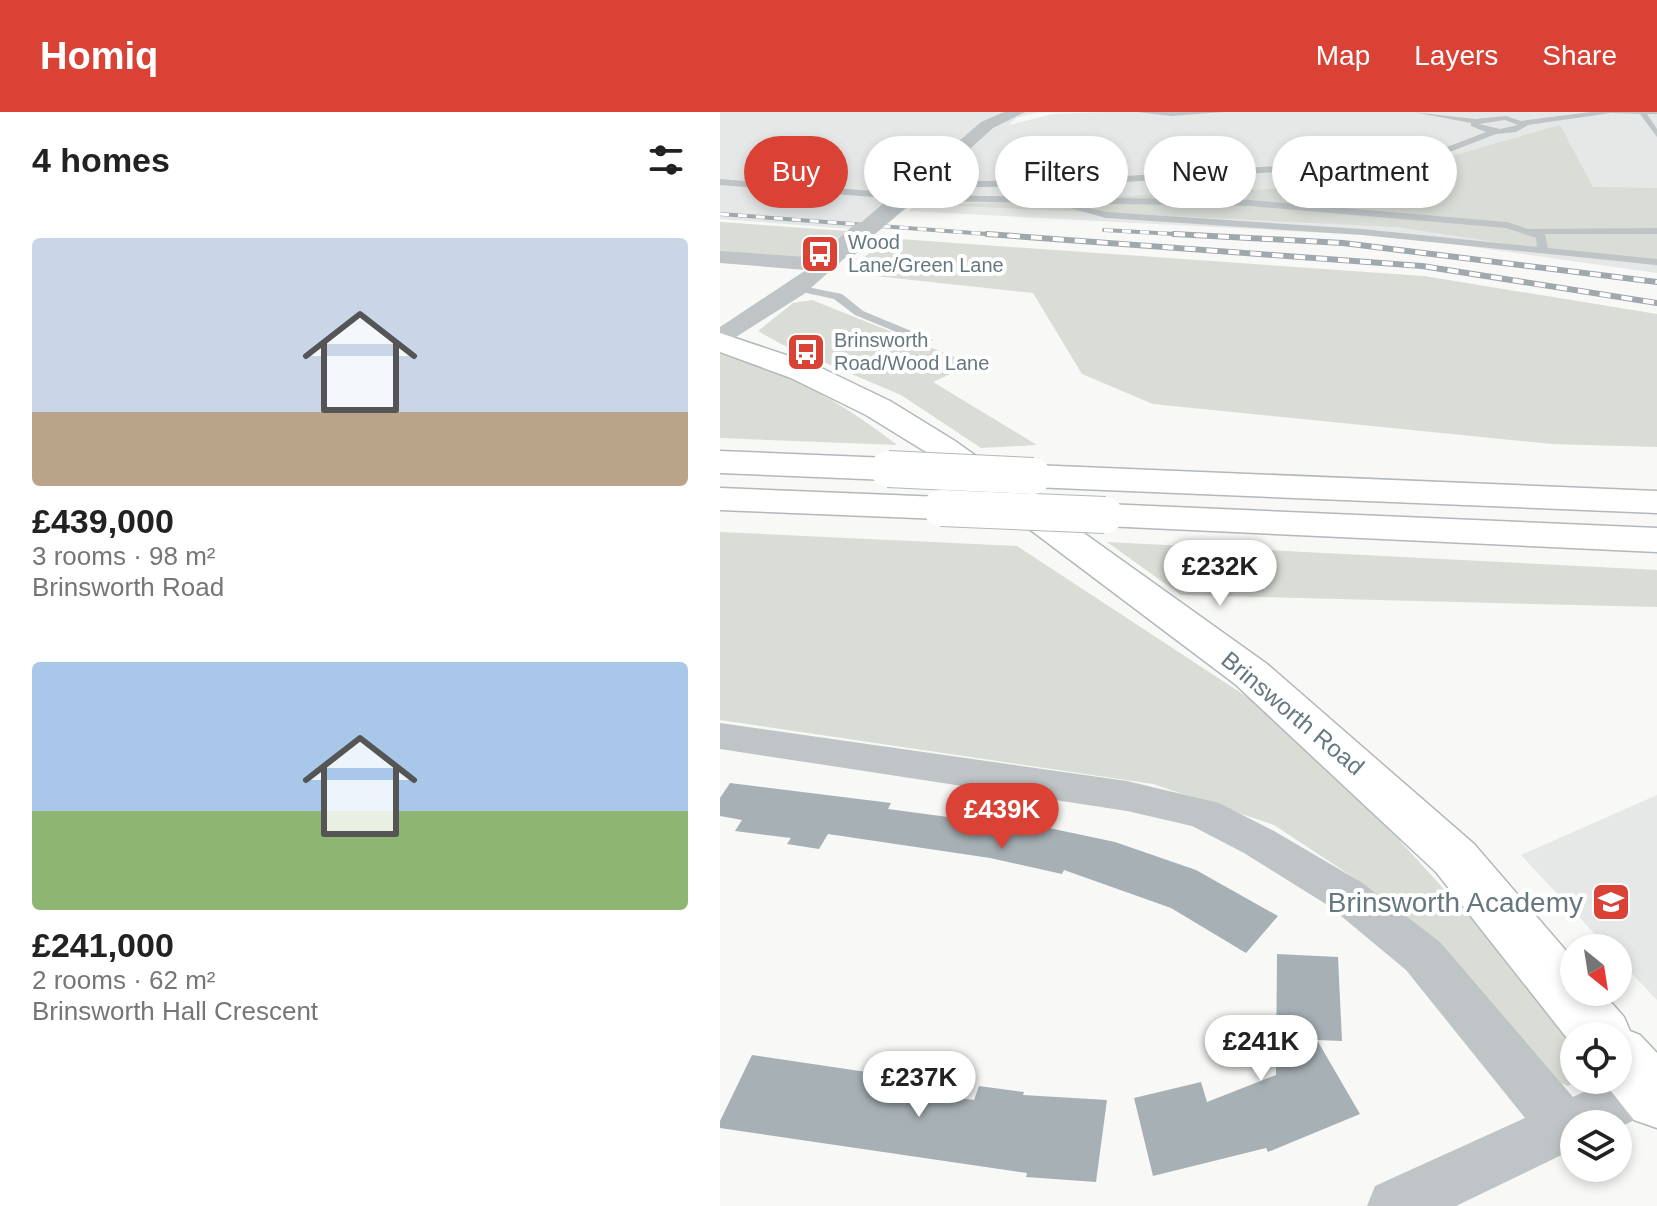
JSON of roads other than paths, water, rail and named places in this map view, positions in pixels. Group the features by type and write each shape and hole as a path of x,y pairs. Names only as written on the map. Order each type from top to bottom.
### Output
{"main road":[{"name":"Brinsworth Road","path":"720,339 816,377 878,408 943,448 1251,674 1455,858 1590,1022"},
{"path":"720,462 1657,502"},
{"path":"720,499 1657,540"}],"street":[{"path":"720,339 797,288 987,125 1013,114 1031,112"},
{"path":"720,257 825,265"},
{"path":"720,736 1127,796 1204,814 1259,842 1345,894 1423,956 1560,1121"},
{"path":"1591,1110 1641,1081"},
{"path":"1395,1206 1560,1128"}],"lane":[{"path":"1144,112 1220,112"},
{"path":"1417,112 1475,121 1496,117 1522,123 1611,112 1657,112"},
{"path":"1642,112 1657,135"},
{"path":"1475,121 1477,127 1495,131 1518,130 1523,128 1522,123"},
{"path":"848,185 1066,183 1311,168 1431,156 1495,131"},
{"path":"720,182 744,183"},
{"path":"848,191 923,198 995,199"},
{"path":"1128,201 1250,203 1507,225 1541,236 1543,250"},
{"path":"1074,208 1106,215 1362,232 1657,262"},
{"path":"1524,230 1657,231"},
{"path":"797,288 838,296 859,313 927,340"}],"railway":[{"path":"720,214 1003,235"},
{"path":"1104,230 1185,235"},
{"path":"987,234 1003,235"},
{"path":"1174,234 1185,235"},
{"path":"1003,235 1422,266 1657,303"},
{"path":"1003,235 1014,236"},
{"path":"1185,235 1343,243 1657,282"},
{"path":"1185,235 1210,236"}],"place":[{"name":"Wood Lane/Green Lane","path":"820,254"},
{"name":"Brinsworth Road/Wood Lane","path":"806,352"},
{"name":"Brinsworth Academy","path":"1611,902"}]}
